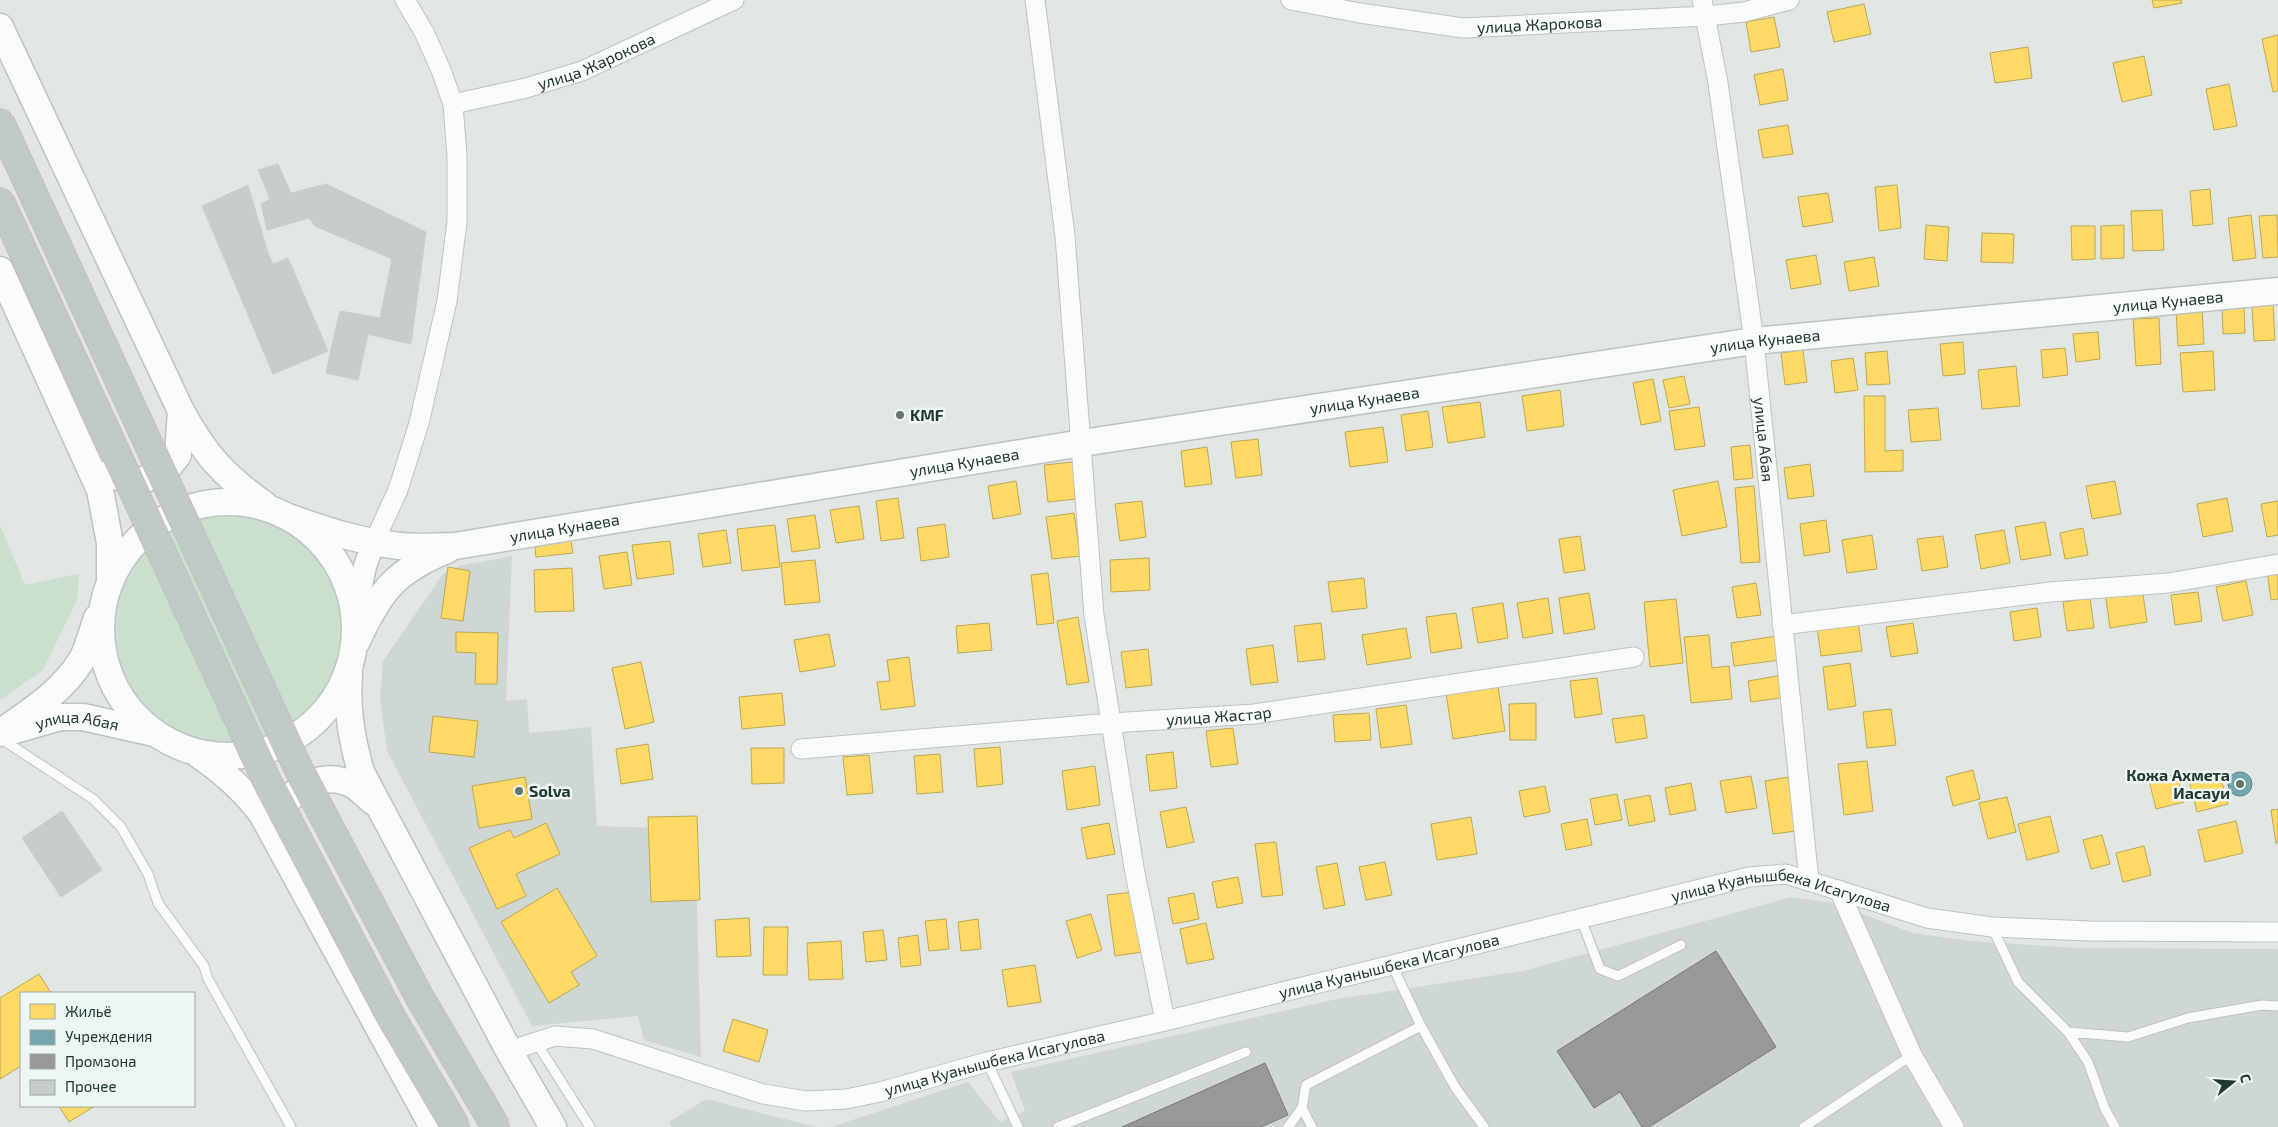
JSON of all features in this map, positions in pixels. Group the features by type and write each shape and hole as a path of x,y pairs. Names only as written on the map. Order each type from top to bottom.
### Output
{"highway":[{"path":"0,122 297,766 420,998 496,1127"},
{"path":"0,201 266,781 390,1015 456,1127"}],"main road":[{"path":"0,27 180,411 200,445 220,469 315,536 335,559 348,586 354,616 349,714 353,744 362,772 377,804 509,1051 553,1127"},
{"path":"0,270 100,490 106,516 107,590 100,631 104,660 115,688 132,713 154,733 174,745 197,753 224,757 252,755 278,747 302,734 322,715 338,693 372,607 397,576 423,559 455,546"},
{"name":"улица Кунаева","path":"455,546 1082,442 1754,341 2278,291"},
{"path":"81,448 110,474 128,481 142,481 169,466 178,454 181,436 180,411"},
{"path":"0,735 56,693 69,678 82,660 107,590 124,555 142,534 172,514 189,507 216,502 243,502 281,513 328,531 374,542 402,546 455,546"},
{"name":"улица Абая","path":"0,735 60,717 83,717 154,733"},
{"path":"197,753 224,773 246,793 262,814 433,1127"},
{"path":"279,844 279,821 284,803 297,790 313,781 332,779 352,784 377,804"}],"street":[{"path":"354,616 365,566 398,490 419,424 447,301 457,222 457,156 453,104 428,40 405,0"},
{"name":"улица Жарокова","path":"453,104 526,88 582,71 734,0"},
{"path":"1035,0 1065,236 1094,615 1134,868 1165,1020"},
{"name":"улица Жарокова","path":"1291,0 1360,13 1463,28 1704,8 1744,12 1789,0"},
{"name":"улица Абая","path":"1704,8 1718,83 1754,341 1809,881"},
{"path":"1782,625 2050,592 2168,583 2278,564"},
{"name":"улица Жастар","path":"800,750 1111,723 1254,714 1634,657"},
{"name":"улица Куанышбека Исагулова","path":"509,1051 555,1036 593,1039 763,1094 806,1101 846,1098 880,1092 987,1062 1749,877 1786,874 1927,918 1992,927 2090,931 2278,932"},
{"path":"1839,890 1912,1055 1954,1127"}],"lane":[{"path":"0,735 93,799 121,827 148,874 158,903 204,966 208,979 291,1127"},
{"path":"1581,919 1600,968 1618,976 1681,945"},
{"path":"1992,927 2018,982 2068,1032 2088,1062 2105,1109 2115,1127"},
{"path":"1392,965 1421,1026 1455,1087 1484,1127"},
{"path":"2068,1032 2128,1037 2188,1018 2262,1005 2278,1006"},
{"path":"1288,1127 1302,1108 1306,1086 1421,1026"},
{"path":"536,1042 590,1127"},
{"path":"1058,1127 1246,1052"},
{"path":"1804,1127 1912,1055"},
{"path":"987,1062 1018,1127"},
{"path":"1302,1108 1312,1127"}],"shaded area":[{"path":"512,556 506,701 527,699 529,733 591,727 597,826 695,829 701,1057 644,1040 638,1016 532,1026 387,751 380,698 383,661 443,574 459,566"},
{"path":"1792,897 1833,903 1913,933 1970,941 2077,948 2278,949 2278,1127 831,1127 968,1082 1000,1122 1025,1111 1011,1072 1337,999 1523,971"},
{"path":"706,1099 817,1127 672,1127 669,1122"}],"green space":[{"path":"218,515 240,515 262,520 283,528 310,548 330,575 341,607 343,629 341,651 330,683 310,710 283,730 262,738 240,743 218,743 196,738 175,730 148,710 128,683 120,662 115,640 115,618 120,596 128,575 148,548 175,528 196,520"},
{"path":"0,525 25,585 79,574 77,600 43,670 0,700"}],"building: Жильё":[{"path":"2152,0 2181,0 2182,3 2154,8"},
{"path":"1864,4 1871,34 1834,42 1827,12"},
{"path":"1774,17 1780,47 1751,52 1746,22"},
{"path":"2278,35 2278,91 2273,92 2262,39"},
{"path":"2028,47 2032,78 1995,83 1990,53"},
{"path":"2144,56 2152,95 2122,102 2113,63"},
{"path":"1783,69 1788,100 1760,105 1754,75"},
{"path":"2229,84 2237,126 2214,130 2206,89"},
{"path":"1788,125 1793,154 1763,158 1758,130"},
{"path":"1897,185 1901,228 1879,231 1875,187"},
{"path":"2210,189 2213,224 2193,226 2190,191"},
{"path":"1828,193 1833,222 1803,227 1798,197"},
{"path":"2162,210 2164,250 2133,251 2131,211"},
{"path":"2251,215 2256,258 2233,261 2228,218"},
{"path":"2277,215 2278,257 2263,258 2259,216"},
{"path":"1926,225 1949,227 1947,261 1924,259"},
{"path":"2124,225 2124,258 2101,259 2101,226"},
{"path":"2071,226 2095,226 2095,259 2072,260"},
{"path":"1982,233 2014,234 2013,263 1981,262"},
{"path":"1816,255 1821,284 1791,289 1786,260"},
{"path":"1874,257 1879,286 1849,291 1844,262"},
{"path":"2273,305 2275,340 2254,341 2252,306"},
{"path":"2244,306 2245,333 2223,334 2222,307"},
{"path":"2202,307 2204,344 2178,346 2176,309"},
{"path":"2159,318 2161,364 2136,366 2133,319"},
{"path":"2098,332 2100,359 2076,362 2073,334"},
{"path":"1963,342 1965,374 1943,376 1940,344"},
{"path":"2065,348 2068,375 2043,378 2041,350"},
{"path":"1803,350 1807,382 1785,385 1781,353"},
{"path":"1887,351 1890,384 1867,385 1865,353"},
{"path":"2213,351 2215,390 2183,392 2180,353"},
{"path":"1853,358 1858,390 1835,393 1831,361"},
{"path":"2016,366 2020,406 1982,409 1978,370"},
{"path":"1684,376 1690,404 1669,408 1663,380"},
{"path":"1653,379 1661,421 1641,425 1633,383"},
{"path":"1560,390 1564,426 1527,431 1522,396"},
{"path":"1864,396 1885,396 1885,451 1903,450 1903,471 1865,472"},
{"path":"1480,402 1485,437 1448,443 1442,407"},
{"path":"1699,407 1705,446 1675,450 1669,411"},
{"path":"1938,408 1941,440 1911,442 1908,410"},
{"path":"1428,411 1433,447 1406,451 1401,415"},
{"path":"1383,427 1388,462 1350,467 1345,432"},
{"path":"1258,439 1262,475 1236,478 1231,442"},
{"path":"1750,445 1753,478 1734,480 1731,447"},
{"path":"1207,447 1212,484 1185,487 1181,451"},
{"path":"1073,462 1076,499 1048,502 1044,465"},
{"path":"1810,464 1814,496 1788,499 1784,468"},
{"path":"1016,481 1021,514 993,519 988,486"},
{"path":"1718,481 1727,527 1682,536 1673,490"},
{"path":"2115,481 2121,514 2092,519 2086,486"},
{"path":"1754,486 1760,562 1741,563 1735,488"},
{"path":"898,498 904,538 881,541 876,501"},
{"path":"2227,498 2233,531 2203,537 2197,504"},
{"path":"1142,501 1146,537 1120,541 1115,504"},
{"path":"2278,501 2278,535 2267,537 2261,504"},
{"path":"859,506 864,539 836,543 830,510"},
{"path":"1074,513 1080,556 1052,559 1046,517"},
{"path":"815,515 820,548 792,552 787,519"},
{"path":"1826,520 1830,552 1804,556 1800,524"},
{"path":"2045,522 2051,555 2021,560 2015,527"},
{"path":"945,524 949,557 921,561 917,528"},
{"path":"775,525 780,567 742,571 737,529"},
{"path":"2083,528 2088,555 2065,559 2060,533"},
{"path":"726,530 731,563 703,567 698,534"},
{"path":"2004,530 2010,563 1981,569 1975,535"},
{"path":"570,535 573,553 536,557 534,539"},
{"path":"1872,535 1877,569 1847,573 1842,540"},
{"path":"1580,536 1585,570 1564,573 1559,539"},
{"path":"1943,536 1948,567 1922,571 1917,539"},
{"path":"670,541 674,574 637,579 632,545"},
{"path":"627,552 632,585 604,589 599,556"},
{"path":"1149,558 1150,590 1111,592 1110,560"},
{"path":"815,560 820,602 785,605 781,563"},
{"path":"448,567 470,571 463,621 441,618"},
{"path":"572,568 574,611 535,612 534,570"},
{"path":"2278,569 2278,599 2271,600 2267,571"},
{"path":"1048,573 1054,623 1037,625 1031,575"},
{"path":"1364,578 1367,608 1332,612 1328,582"},
{"path":"2141,580 2147,622 2110,628 2104,585"},
{"path":"2246,581 2253,615 2223,621 2216,587"},
{"path":"1756,583 1761,615 1737,618 1732,587"},
{"path":"2198,592 2202,621 2175,625 2171,595"},
{"path":"1589,593 1595,629 1564,634 1559,598"},
{"path":"1548,598 1553,633 1523,638 1517,603"},
{"path":"2090,598 2094,628 2067,631 2063,602"},
{"path":"1676,599 1683,663 1650,667 1644,602"},
{"path":"1503,603 1508,638 1478,643 1472,608"},
{"path":"2037,608 2041,637 2014,641 2010,612"},
{"path":"1456,613 1462,648 1431,653 1426,617"},
{"path":"1078,617 1089,682 1067,685 1057,621"},
{"path":"1858,621 1862,651 1821,656 1817,627"},
{"path":"989,623 992,650 958,653 956,626"},
{"path":"1321,623 1325,659 1298,662 1294,626"},
{"path":"1913,623 1918,653 1891,657 1886,627"},
{"path":"1406,628 1411,658 1367,665 1362,635"},
{"path":"456,632 498,633 497,684 475,684 476,653 456,652"},
{"path":"829,634 835,666 800,672 794,640"},
{"path":"1709,635 1712,668 1729,666 1732,699 1691,703 1684,637"},
{"path":"1777,636 1780,660 1734,666 1731,643"},
{"path":"1273,645 1278,682 1251,685 1246,649"},
{"path":"1148,649 1152,685 1126,688 1121,652"},
{"path":"909,657 915,706 881,710 877,682 890,681 887,660"},
{"path":"641,662 654,722 625,729 612,668"},
{"path":"1850,663 1856,706 1828,710 1823,667"},
{"path":"1783,675 1787,697 1751,702 1748,681"},
{"path":"1597,678 1602,714 1575,718 1570,681"},
{"path":"1445,687 1470,691 1498,687 1505,731 1453,739"},
{"path":"782,693 785,725 742,729 739,697"},
{"path":"1536,703 1536,740 1510,740 1509,704"},
{"path":"1406,705 1412,744 1381,748 1376,709"},
{"path":"1891,709 1896,745 1867,748 1863,712"},
{"path":"1369,713 1371,740 1335,742 1333,715"},
{"path":"1644,715 1647,738 1616,743 1612,719"},
{"path":"433,716 478,721 474,757 429,752"},
{"path":"1233,728 1238,764 1211,767 1206,731"},
{"path":"648,744 653,779 621,784 616,749"},
{"path":"1000,747 1003,784 977,787 974,749"},
{"path":"751,748 784,748 784,783 752,784"},
{"path":"1173,752 1177,788 1150,791 1146,755"},
{"path":"940,754 943,792 917,794 914,756"},
{"path":"869,755 873,793 847,795 843,757"},
{"path":"1867,761 1873,811 1844,815 1838,764"},
{"path":"1095,766 1100,805 1067,810 1062,771"},
{"path":"1973,770 1980,799 1953,806 1946,777"},
{"path":"2219,772 2228,804 2197,812 2189,780"},
{"path":"2177,774 2184,802 2156,809 2149,780"},
{"path":"1751,776 1757,808 1726,813 1720,781"},
{"path":"525,777 532,819 479,828 472,786"},
{"path":"1788,777 1796,831 1773,834 1765,781"},
{"path":"1691,783 1696,810 1670,815 1665,788"},
{"path":"1545,786 1550,812 1524,817 1519,791"},
{"path":"1617,794 1622,820 1595,825 1590,799"},
{"path":"1650,795 1655,821 1629,826 1624,800"},
{"path":"2007,797 2016,832 1988,839 1979,803"},
{"path":"1186,807 1194,842 1167,848 1160,812"},
{"path":"2278,809 2278,843 2276,843 2271,810"},
{"path":"697,816 700,900 651,902 648,817"},
{"path":"2050,816 2059,852 2027,860 2018,824"},
{"path":"1471,817 1477,854 1437,860 1431,824"},
{"path":"1587,819 1592,845 1566,850 1561,824"},
{"path":"2236,821 2243,853 2205,862 2198,830"},
{"path":"546,823 560,854 516,874 526,896 497,909 469,848 510,830 514,838"},
{"path":"1109,823 1115,854 1087,859 1081,828"},
{"path":"2102,835 2110,864 2091,869 2083,840"},
{"path":"1276,842 1283,895 1262,897 1255,844"},
{"path":"2144,846 2151,875 2123,882 2116,853"},
{"path":"1385,862 1392,895 1366,900 1359,867"},
{"path":"1337,863 1345,905 1324,909 1316,867"},
{"path":"1238,877 1243,903 1217,908 1212,882"},
{"path":"557,888 597,956 571,972 579,985 549,1003 501,922"},
{"path":"1134,892 1142,952 1115,956 1107,895"},
{"path":"1194,893 1199,919 1173,924 1168,898"},
{"path":"1091,914 1102,950 1077,958 1066,921"},
{"path":"749,918 751,956 717,957 715,920"},
{"path":"946,919 949,949 929,951 925,921"},
{"path":"978,919 981,949 961,951 958,922"},
{"path":"1206,923 1214,959 1187,964 1180,929"},
{"path":"764,927 788,927 787,975 763,975"},
{"path":"883,930 887,960 866,962 863,932"},
{"path":"918,935 921,965 901,967 898,938"},
{"path":"841,941 843,979 809,980 807,943"},
{"path":"1035,965 1041,1002 1008,1007 1002,970"},
{"path":"39,974 50,992 20,992 20,1067 0,1079 0,998"},
{"path":"733,1019 768,1030 759,1062 723,1051"},
{"path":"60,1107 93,1107 69,1122"}],"building: Учреждения":[{"name":"Кожа Ахмета Иасауи","path":"2240,772 2249,775 2252,784 2249,793 2240,796 2231,793 2228,784 2231,775"}],"building: Промзона":[{"path":"1716,951 1776,1047 1649,1127 1642,1127 1620,1092 1594,1108 1557,1051"},
{"path":"1265,1063 1288,1115 1261,1127 1122,1127"}],"building: Прочее":[{"path":"278,164 291,193 326,184 426,232 411,344 336,327 340,311 380,318 392,259 315,226 309,218 267,230 261,204 270,199 258,170"},
{"path":"248,185 273,264 288,258 328,351 273,374 202,206"},
{"path":"336,327 368,334 358,380 326,373"},
{"path":"62,811 102,870 61,897 22,838"}],"place":[{"name":"KMF","path":"900,415"},
{"name":"Кожа Ахмета Иасауи","path":"2240,784"},
{"name":"Solva","path":"519,791"}]}
